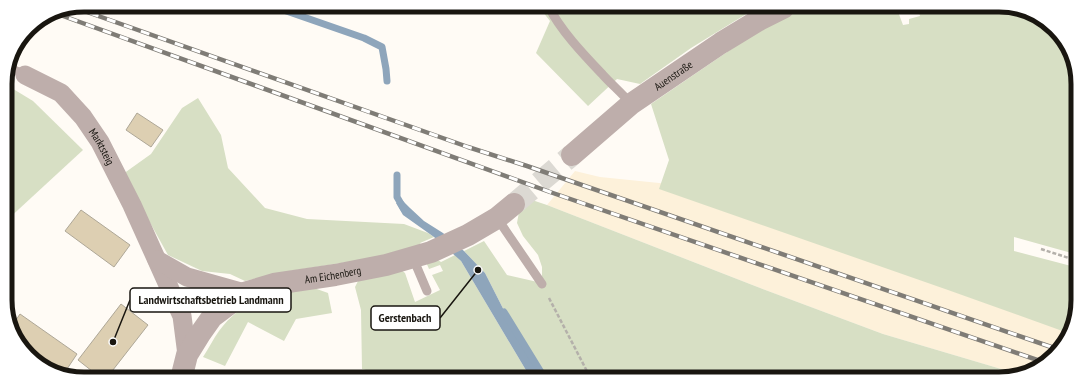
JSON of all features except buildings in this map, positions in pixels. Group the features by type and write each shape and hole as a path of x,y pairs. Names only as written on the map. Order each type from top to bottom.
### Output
{"street":[{"name":"Auenstraße","path":"572,155 631,104 721,43 775,12"},
{"name":"Marktsteig","path":"25,75 61,93 82,117 100,142 132,205 182,316 184,365"},
{"name":"Am Eichenberg","path":"184,365 200,334 212,317 244,293 274,284 335,275 386,265 422,255 468,235 497,218 514,204"},
{"path":"157,260 187,277 244,293"}],"lane":[{"path":"551,12 574,42 604,76 624,94 631,104"},
{"name":"Marktsteig","path":"13,70 25,75"},
{"path":"497,218 542,284"},
{"path":"422,255 427,291"}],"path":[{"path":"1041,249 1071,259"},
{"path":"542,284 587,372"}],"shaded area":[{"path":"575,171 600,177 669,184 1065,329 1056,344 1043,357 1027,367 1009,371 883,334 547,205"}],"green space":[{"path":"543,12 750,12 691,48 640,84 617,79 588,106 536,53 550,21"},
{"path":"795,12 898,12 903,25 909,24 909,19 920,16 919,12 1013,13 1031,19 1050,33 1066,56 1069,65 1071,84 1071,253 1014,237 1014,251 1071,266 1070,314 1064,332 659,189 669,160 651,104 752,35"},
{"path":"12,88 33,101 83,150 12,215"},
{"path":"198,98 221,135 228,168 265,208 307,219 404,224 428,233 434,237 420,243 422,246 380,257 290,271 245,281 230,274 202,271 168,255 123,174 151,154 182,108"},
{"path":"532,200 883,334 1009,371 539,372 523,348 485,273 464,251 484,241 507,275 542,283 542,267 538,255 523,236 517,223 519,212"},
{"path":"455,255 461,261 527,372 374,372 362,369 361,310 355,287 358,281 400,269 405,273 415,302 440,290 432,275 443,271 440,265 429,269 426,262 438,260 441,262"},
{"path":"314,288 328,293 332,313 296,319 284,341 248,322 225,366 203,357 219,331 239,310 274,295"}],"water":[{"path":"403,201 424,221 443,233 464,251 485,273 523,348 539,372 527,372 461,261 434,237 403,215 396,203"}],"waterway":[{"path":"289,12 364,38 382,47 387,81"},
{"path":"397,175 397,197 404,209"},
{"path":"504,312 541,372"}],"tunnel":[{"path":"514,204 572,155"}],"railway":[{"path":"87,12 468,147 1053,348"},
{"path":"62,16 550,192 1038,360"}],"place":[{"name":"Gerstenbach","path":"478,270"},
{"name":"Landwirtschaftsbetrieb Landmann","path":"113,342"}]}
